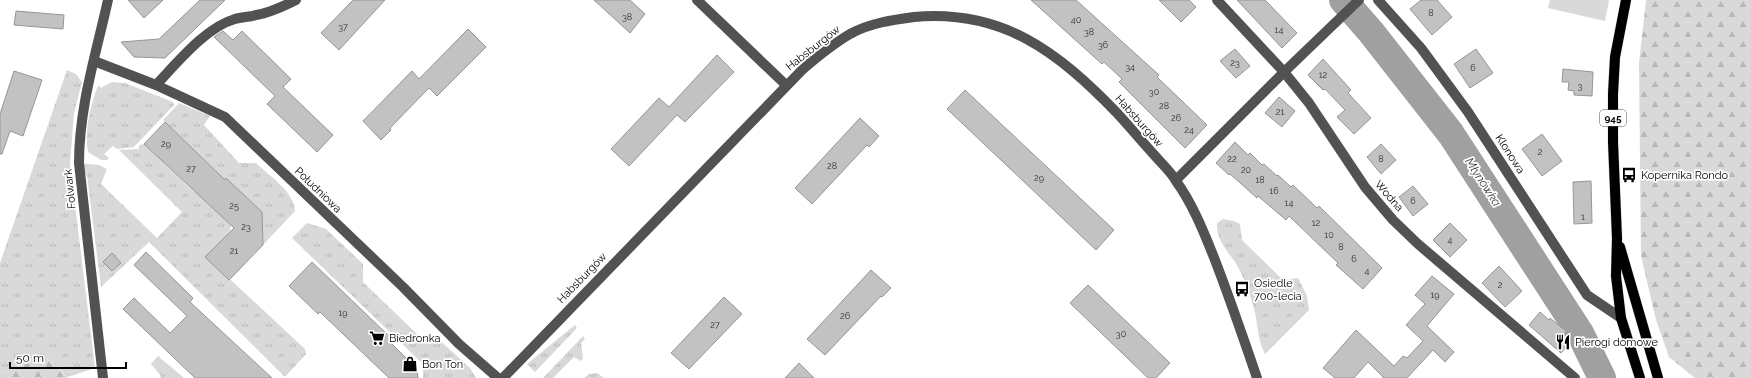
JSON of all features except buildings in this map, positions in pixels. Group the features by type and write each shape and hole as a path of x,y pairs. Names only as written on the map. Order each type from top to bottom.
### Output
{"main road":[{"name":"945","path":"1626,0 1616,56 1613,94 1613,142 1617,238 1616,276 1621,318 1640,378"},
{"name":"945","path":"1617,238 1658,378"}],"street":[{"name":"Folwark","path":"104,378 79,163 79,136 83,106 108,0"},
{"path":"156,85 184,56 220,26 235,19 258,15 282,7 296,0"},
{"path":"697,0 786,85"},
{"name":"Wodna","path":"1217,0 1284,72 1309,104 1365,187 1393,220 1418,244 1575,378"},
{"name":"Klonowa","path":"1378,0 1421,48 1468,112 1587,295 1621,318"},
{"path":"1176,180 1284,72 1357,2"},
{"name":"Habsburgów","path":"503,378 786,85 826,51 851,34 868,26 891,20 923,16 947,16 975,19 998,26 1034,42 1062,61 1090,86 1129,126 1176,180 1198,219 1228,294 1257,378"},
{"name":"Południowa","path":"94,61 156,85 225,117 403,288 459,344 498,378"}],"green space":[{"path":"1550,0 1609,0 1605,21 1548,8"},
{"path":"1646,0 1751,0 1751,378 1695,378 1669,357 1656,320 1641,256 1639,63"},
{"path":"67,70 76,74 82,82 74,113 70,164 95,368 68,377 46,357 0,373 0,263"},
{"path":"112,82 125,83 173,102 174,105 134,147 117,149 113,146 104,154 109,158 107,160 101,160 88,152 88,120 97,88 99,86 101,88"},
{"path":"179,103 210,116 204,125 239,163 256,163 286,190 294,204 295,211 263,245 262,212 227,179 205,201 231,225 230,231 206,257 305,349 306,354 285,377 149,242 101,287 87,176 79,163 98,165 107,169 101,184 157,238 182,212 119,150 139,149 139,145 144,144 194,192 215,171 163,120"},
{"path":"1223,219 1240,224 1242,240 1283,280 1298,278 1307,296 1309,310 1265,354 1258,334 1254,307 1246,285 1236,263 1221,242 1217,230 1217,223"},
{"path":"307,223 326,229 363,264 363,282 418,335 434,335 470,368 476,378 423,378 423,364 292,238"},
{"path":"575,325 577,328 535,372 527,364"},
{"path":"583,336 585,339 581,343 583,358 581,361 574,357 553,378 543,378"},
{"path":"158,356 184,378 160,378 161,376 151,364"},
{"path":"46,357 68,378 0,378 0,373"},
{"path":"597,373 604,378 584,378 589,374"}],"waterway":[{"name":"Młynówka","path":"1343,0 1371,32 1451,134 1580,333 1602,378"}],"place":[{"name":"Kopernika Rondo","path":"1629,175"},
{"name":"Osiedle 700-lecia","path":"1242,289"},
{"name":"Biedronka","path":"377,338"},
{"name":"Pierogi domowe","path":"1563,342"},
{"name":"Bon Ton","path":"410,364"}]}
